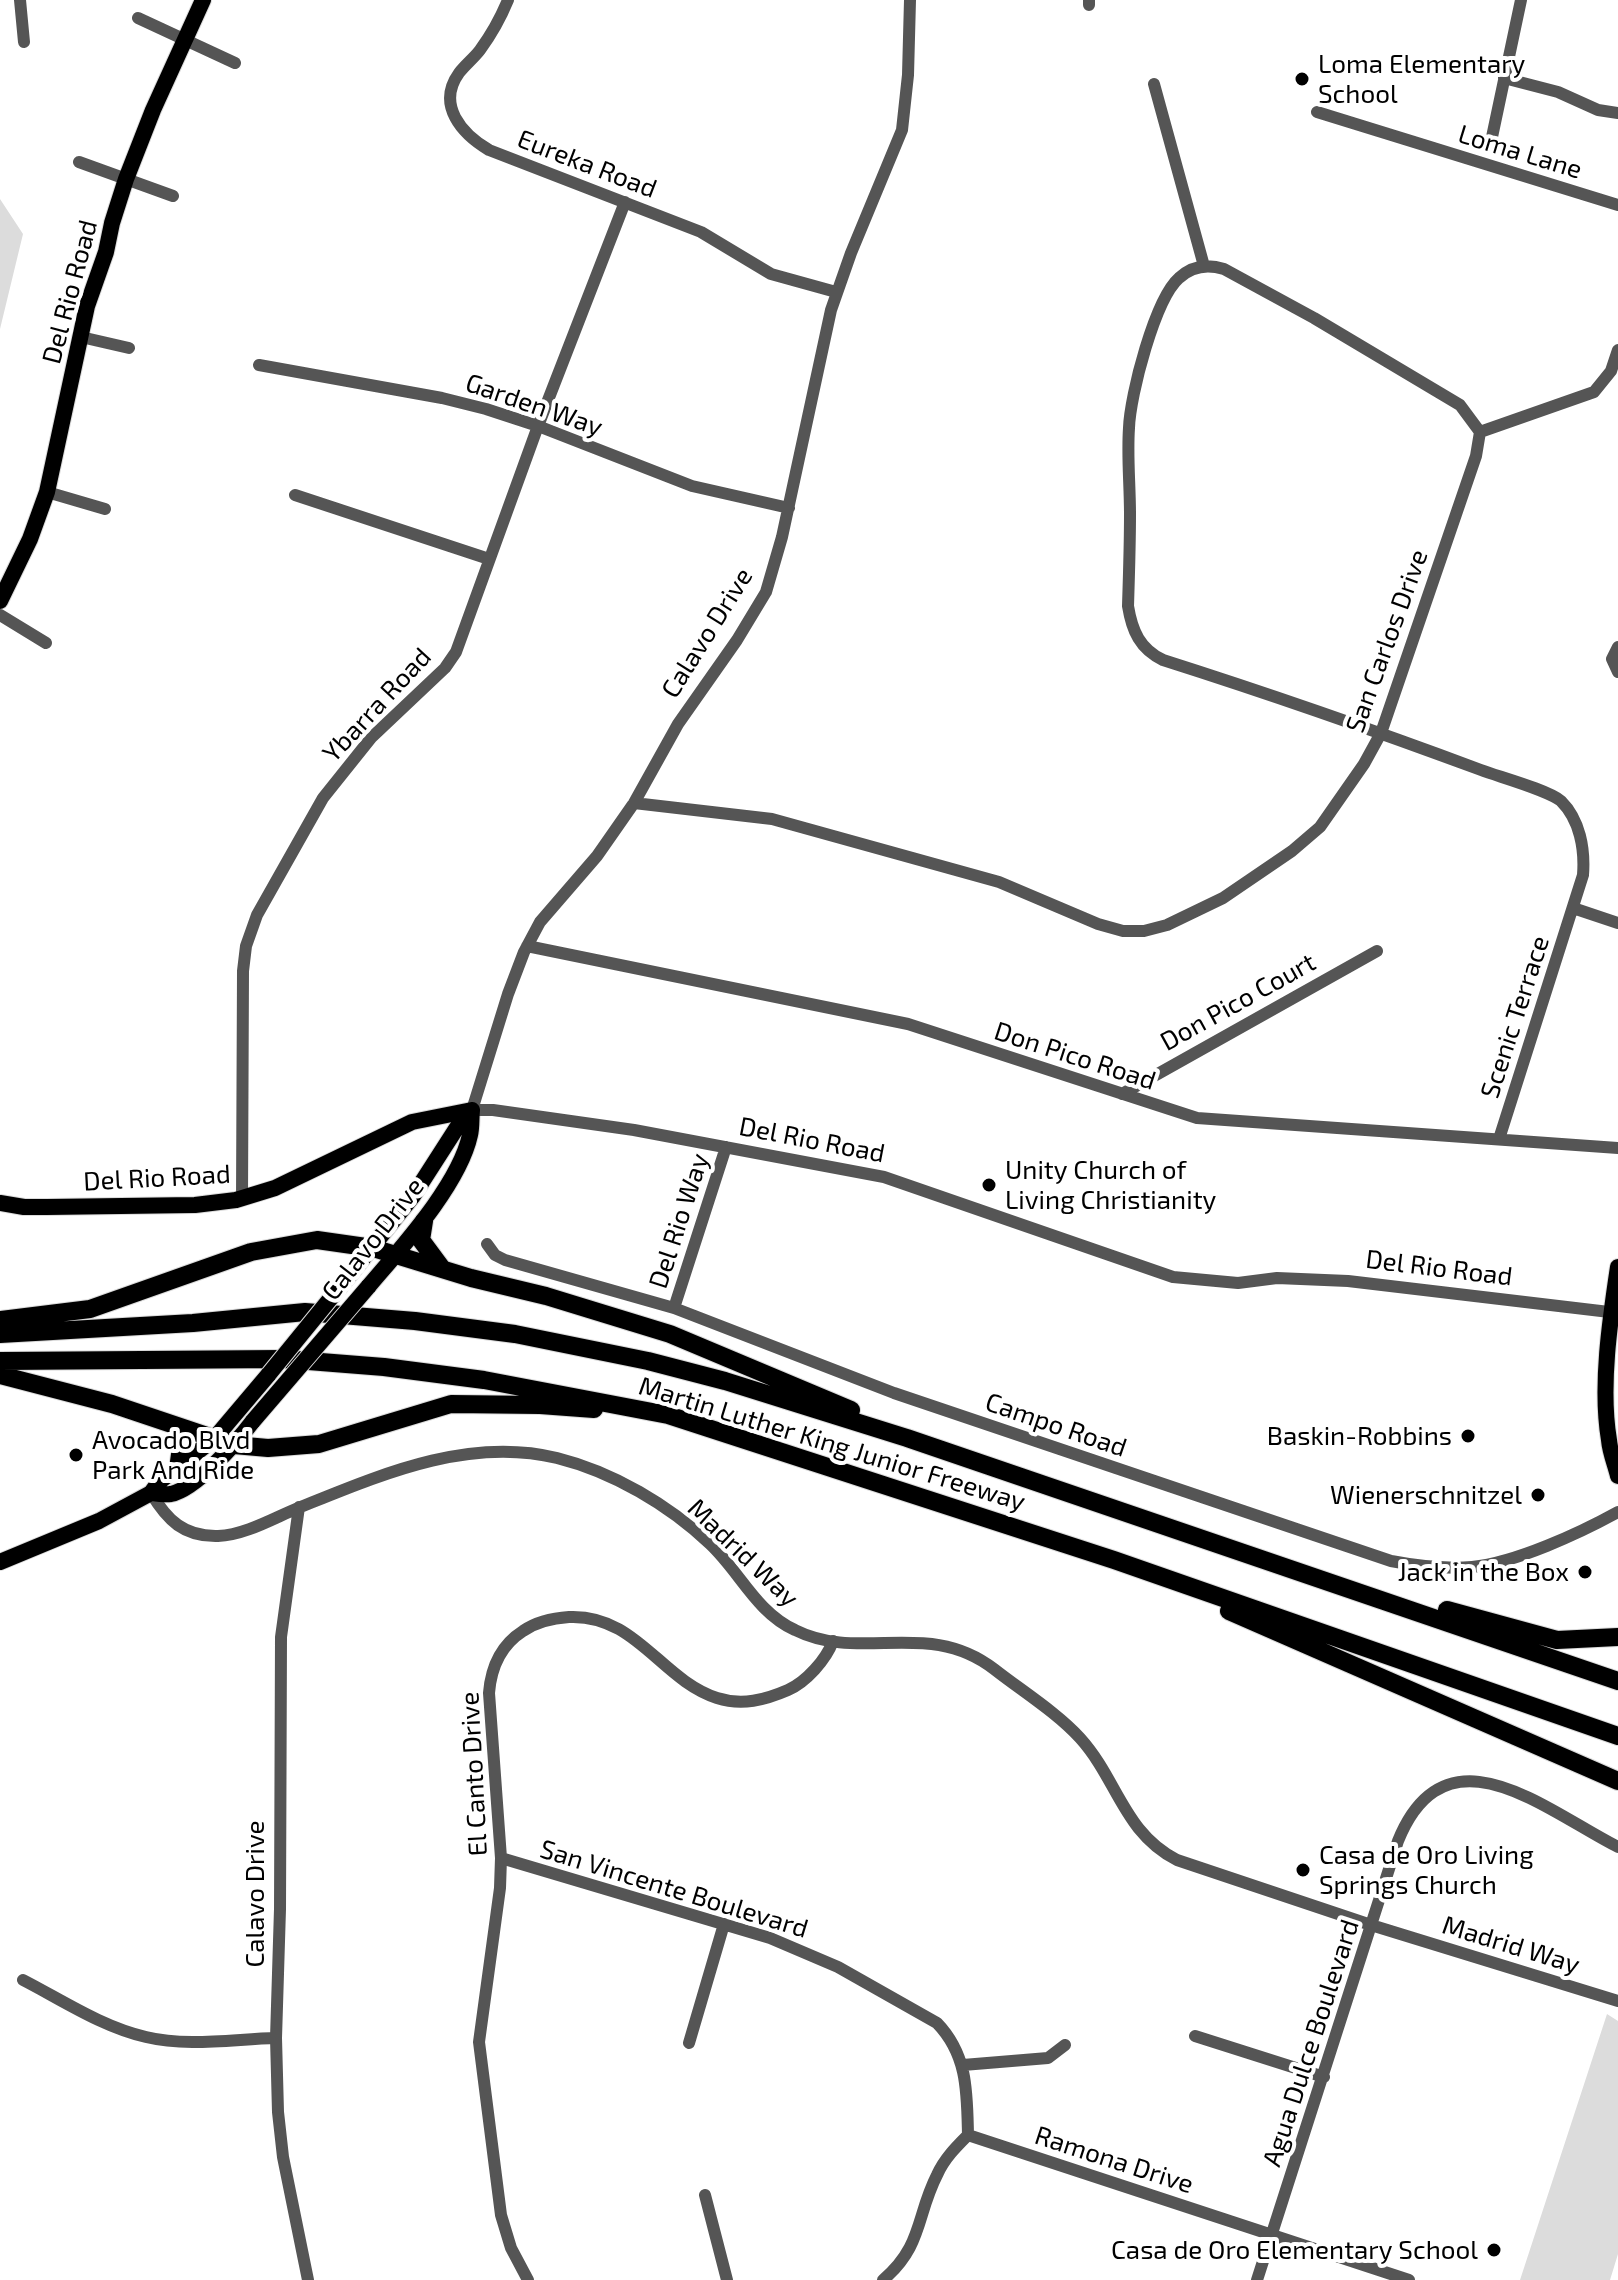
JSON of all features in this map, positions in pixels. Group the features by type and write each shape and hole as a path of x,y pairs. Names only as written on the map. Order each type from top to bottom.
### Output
{"highway":[{"path":"424,1221 421,1240 443,1269"},
{"path":"0,1320 90,1309 251,1252 317,1240 373,1248 546,1296 691,1341 840,1405 907,1438"},
{"name":"Martin Luther King Junior Freeway","path":"0,1334 193,1323 305,1312 415,1321 515,1334 648,1361 725,1381 907,1438 1618,1681"},
{"name":"Martin Luther King Junior Freeway","path":"0,1361 283,1359 384,1367 484,1380 668,1415 1114,1560 1618,1736"},
{"path":"0,1375 112,1404 234,1445 268,1448 319,1444 451,1404 540,1405 668,1415"},
{"path":"173,1425 182,1440 178,1469"},
{"path":"1187,1533 1347,1582 1557,1640 1618,1637"},
{"path":"1114,1560 1618,1781"}],"main road":[{"name":"Del Rio Road","path":"0,601 20,563 47,492 87,306 126,179 203,0"},
{"name":"Del Rio Road","path":"0,1203 24,1207 195,1205 242,1199 275,1188 412,1122 472,1110"},
{"name":"Calavo Drive","path":"472,1110 471,1133 461,1159 424,1221 396,1255 234,1445 180,1491 168,1495 151,1493 159,1482 214,1439 238,1413 373,1248 472,1110"},
{"path":"1618,1267 1607,1388 1608,1439 1618,1476"},
{"path":"0,1562 99,1521 151,1493"}],"street":[{"path":"20,0 24,42"},
{"name":"Eureka Road","path":"508,0 480,50 459,74 450,91 454,119 467,135 489,150 701,232 771,274 836,292"},
{"name":"Calavo Drive","path":"472,1110 508,994 540,922 597,856 634,803 678,724 737,640 766,592 789,508 836,292 902,130 908,75 910,0"},
{"path":"1492,137 1521,0"},
{"path":"138,18 235,63"},
{"path":"1504,78 1558,92 1598,110 1618,113"},
{"path":"1154,84 1204,266 1231,271 1460,405 1480,432 1594,392 1611,371 1618,350"},
{"name":"Loma Lane","path":"1317,112 1618,205"},
{"path":"79,162 173,196"},
{"name":"Ybarra Road","path":"242,1199 243,971 246,946 257,915 323,798 351,759 456,652 538,426 625,202"},
{"name":"Scenic Terrace","path":"1204,266 1182,275 1171,287 1155,322 1135,388 1129,427 1128,606 1133,630 1145,648 1163,660 1381,733 1558,799 1577,828 1584,851 1583,875 1499,1139"},
{"path":"81,337 129,348"},
{"name":"Garden Way","path":"259,365 442,398 538,426 692,486 789,508"},
{"name":"San Carlos Drive","path":"634,803 772,819 999,882 1098,924 1123,931 1144,931 1167,925 1223,898 1292,851 1320,827 1364,764 1381,733 1476,456 1480,432"},
{"path":"47,492 105,509"},
{"path":"295,495 489,559"},
{"path":"0,615 46,643"},
{"path":"1618,647 1612,659 1613,667 1618,672"},
{"path":"1573,908 1618,923"},
{"name":"Don Pico Road","path":"527,946 908,1024 1197,1118 1618,1148"},
{"name":"Don Pico Court","path":"1122,1094 1377,951"},
{"name":"Del Rio Road","path":"472,1110 493,1110 634,1130 884,1177 1173,1277 1238,1283 1277,1278 1348,1281 1615,1312"},
{"name":"Del Rio Way","path":"674,1308 726,1147"},
{"name":"Campo Road","path":"487,1244 495,1255 505,1260 674,1308 894,1393 1391,1561 1415,1566 1472,1567 1513,1558 1618,1512"},
{"name":"Madrid Way","path":"151,1493 164,1515 187,1531 206,1536 234,1534 364,1481 427,1461 459,1455 512,1452 557,1458 612,1478 655,1502 711,1545 776,1619 808,1636 833,1641 922,1641 948,1646 991,1666 1079,1737 1097,1761 1139,1832 1164,1853 1190,1865 1371,1925 1618,2001"},
{"name":"Calavo Drive","path":"299,1507 281,1637 276,2038 283,2157 308,2280"},
{"name":"El Canto Drive","path":"528,2280 511,2248 501,2215 479,2042 500,1888 501,1858 489,1684 494,1666 503,1650 523,1631 541,1622 564,1617 587,1618 628,1634 698,1689 717,1698 737,1702 770,1698 794,1687 829,1652 833,1641"},
{"name":"Agua Dulce Boulevard","path":"1257,2280 1407,1821 1426,1798 1447,1785 1470,1780 1504,1786 1618,1847"},
{"name":"San Vincente Boulevard","path":"501,1858 770,1938 818,1957 937,2023 950,2036 963,2065 967,2083 968,2135"},
{"path":"689,2043 724,1924"},
{"path":"23,1980 106,2023 146,2037 181,2041 276,2038"},
{"path":"1195,2036 1324,2077"},
{"path":"963,2065 1048,2058 1065,2045"},
{"path":"883,2280 909,2252 937,2173 968,2135"},
{"name":"Ramona Drive","path":"968,2135 1409,2280"},
{"path":"705,2195 727,2280"}],"shaded area":[{"path":"0,199 23,234 0,329"},
{"path":"1607,2014 1618,2021 1618,2254 1610,2280 1520,2280"}],"place":[{"name":"Loma Elementary School","path":"1302,79"},
{"name":"Unity Church of Living Christianity","path":"989,1185"},
{"name":"Baskin-Robbins","path":"1468,1436"},
{"name":"Avocado Blvd Park And Ride","path":"76,1455"},
{"name":"Wienerschnitzel","path":"1538,1495"},
{"name":"Jack in the Box","path":"1585,1572"},
{"name":"Casa de Oro Living Springs Church","path":"1303,1870"},
{"name":"Casa de Oro Elementary School","path":"1494,2250"}]}
